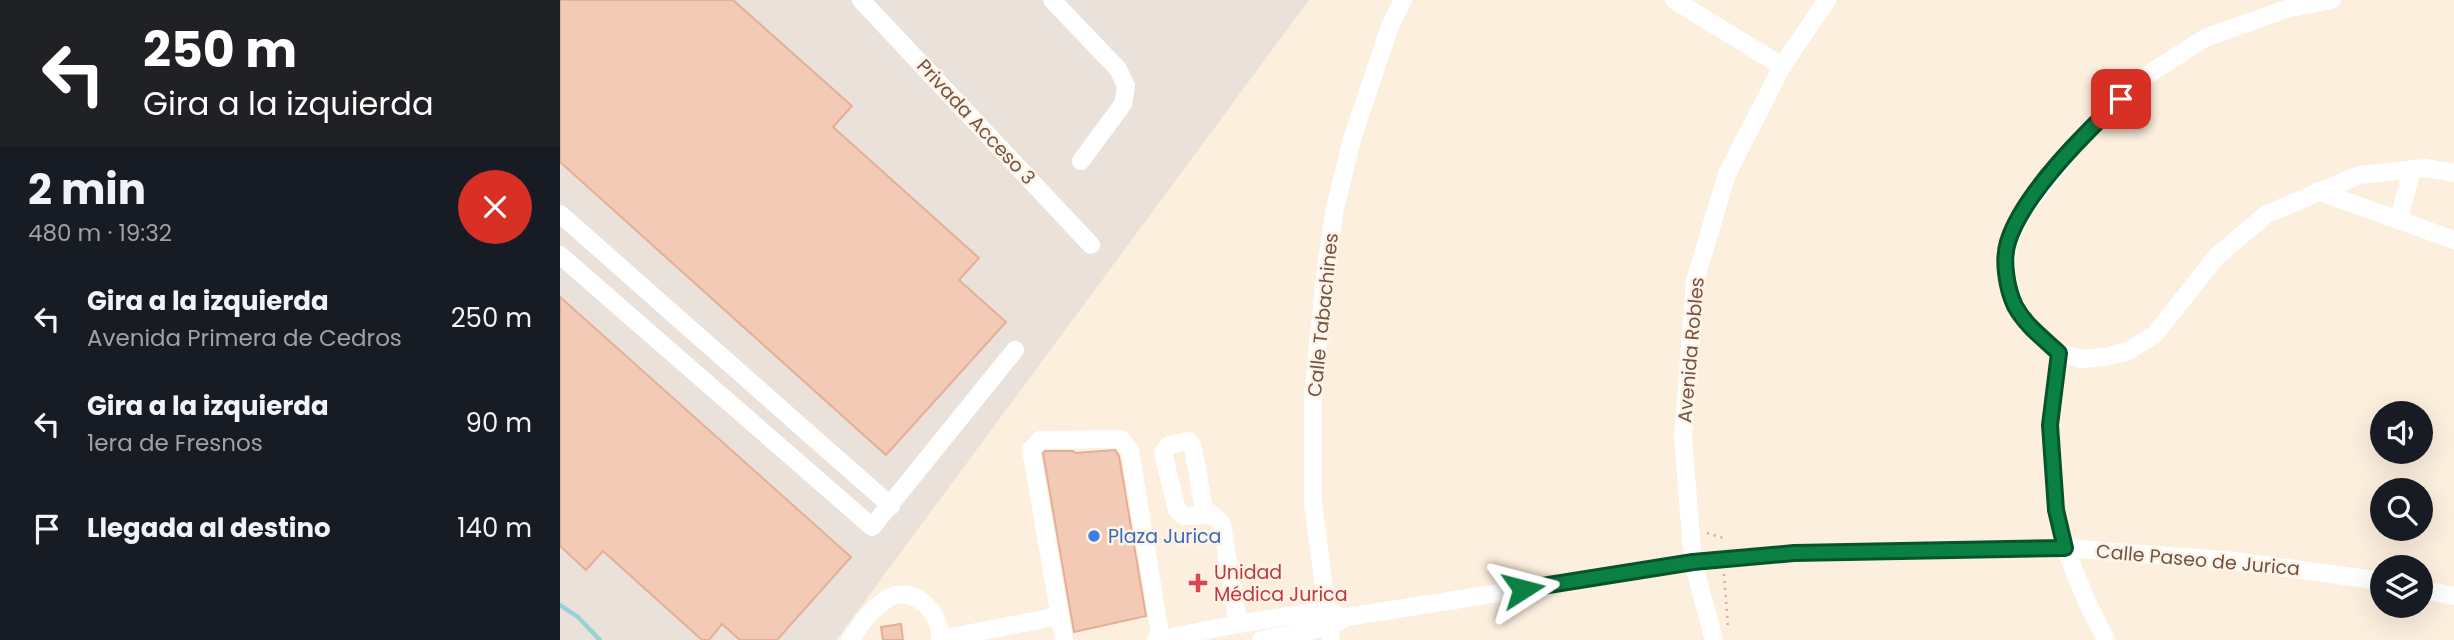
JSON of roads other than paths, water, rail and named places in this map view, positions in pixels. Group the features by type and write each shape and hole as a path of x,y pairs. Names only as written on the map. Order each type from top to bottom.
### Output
{"street":[{"name":"Privada Acceso 3","path":"861,0 1091,245"},
{"path":"1052,0 1118,69 1126,86 1123,104 1081,161"},
{"name":"Calle Tabachines","path":"1328,626 1313,504 1313,396 1325,276 1335,208 1352,139 1390,26 1403,0"},
{"path":"1674,0 1782,66"},
{"name":"Avenida Robles","path":"1714,640 1693,562 1683,439 1695,281 1727,174 1782,66 1827,0"},
{"path":"2332,0 2286,9 2205,38 2140,80 2082,136 2024,209 2008,243 2006,274 2015,304 2029,327 2059,353 2081,359 2128,351 2155,334 2217,256 2267,214 2358,175 2426,168 2454,173"},
{"path":"2399,219 2412,169"},
{"path":"2318,191 2454,240"},
{"path":"560,214 891,506"},
{"path":"560,255 871,526 874,526 891,506 1015,350"},
{"path":"2059,353 2050,425 2056,510 2065,548 2106,640"},
{"path":"1064,640 1031,450 1040,440 1121,439 1130,451 1159,640"},
{"path":"1205,515 1213,515 1222,524 1238,624"},
{"name":"Calle Paseo de Jurica","path":"1261,640 1328,626 1346,617 1693,562 1794,553 2065,548 2235,561 2370,579"},
{"path":"2433,592 2454,596"},
{"path":"850,640 864,620 879,606 901,593 916,597 926,604 938,622 940,639 1060,616"},
{"name":"Calle Paseo de Jurica","path":"1159,640 1238,624 1328,626"}],"waterway":[{"path":"560,605 578,617 600,640"}],"place":[{"name":"Plaza Jurica","path":"1094,536"},
{"name":"Unidad Médica Jurica","path":"1198,583"}]}
